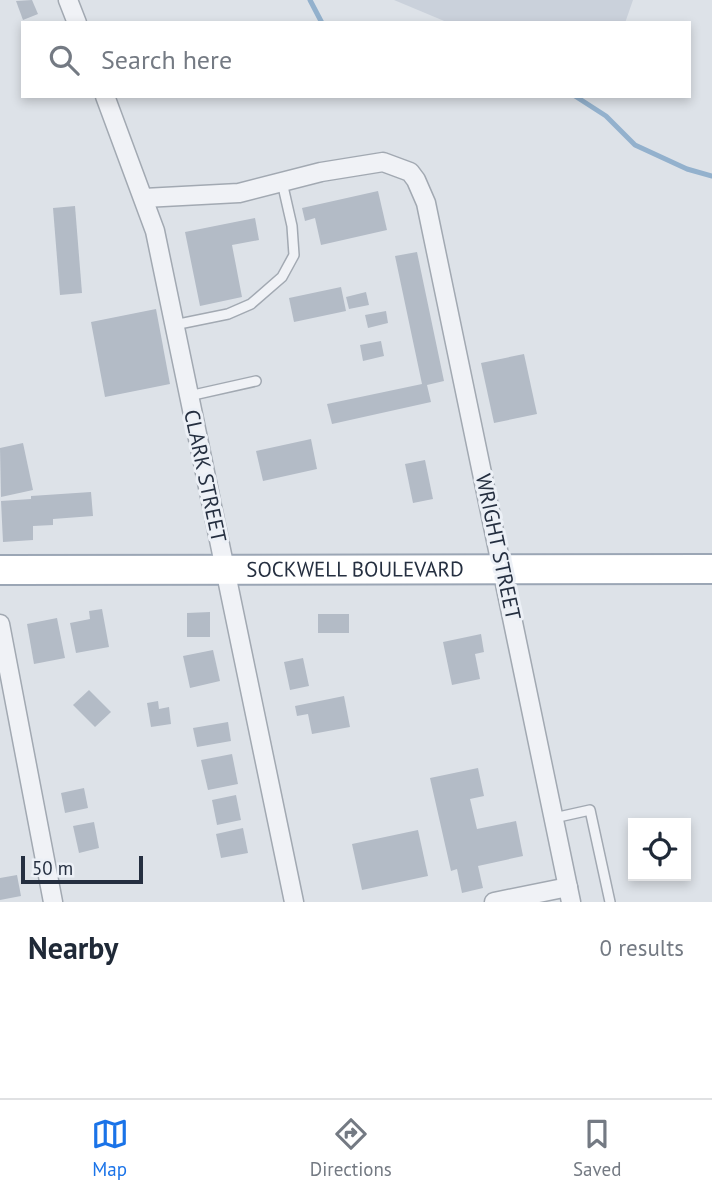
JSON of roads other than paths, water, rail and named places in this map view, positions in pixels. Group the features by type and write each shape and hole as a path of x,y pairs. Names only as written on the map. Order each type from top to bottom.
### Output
{"main road":[{"name":"SOCKWELL BOULEVARD","path":"0,570 712,569"}],"street":[{"path":"68,0 75,21"},
{"name":"CLARK STREET","path":"107,98 155,231 294,902"},
{"name":"WRIGHT STREET","path":"282,182 321,172 383,162 410,172 426,203 570,895"},
{"path":"144,198 239,193 282,182"},
{"path":"0,624 53,902"},
{"path":"494,902 570,895"}],"lane":[{"path":"174,325 228,314 251,304 282,277 294,255 292,226 282,182"},
{"path":"189,396 256,381"},
{"path":"554,818 590,810 610,902"}],"waterway":[{"path":"310,0 321,21"},
{"path":"578,98 606,116 635,145 687,169 712,176"}]}
